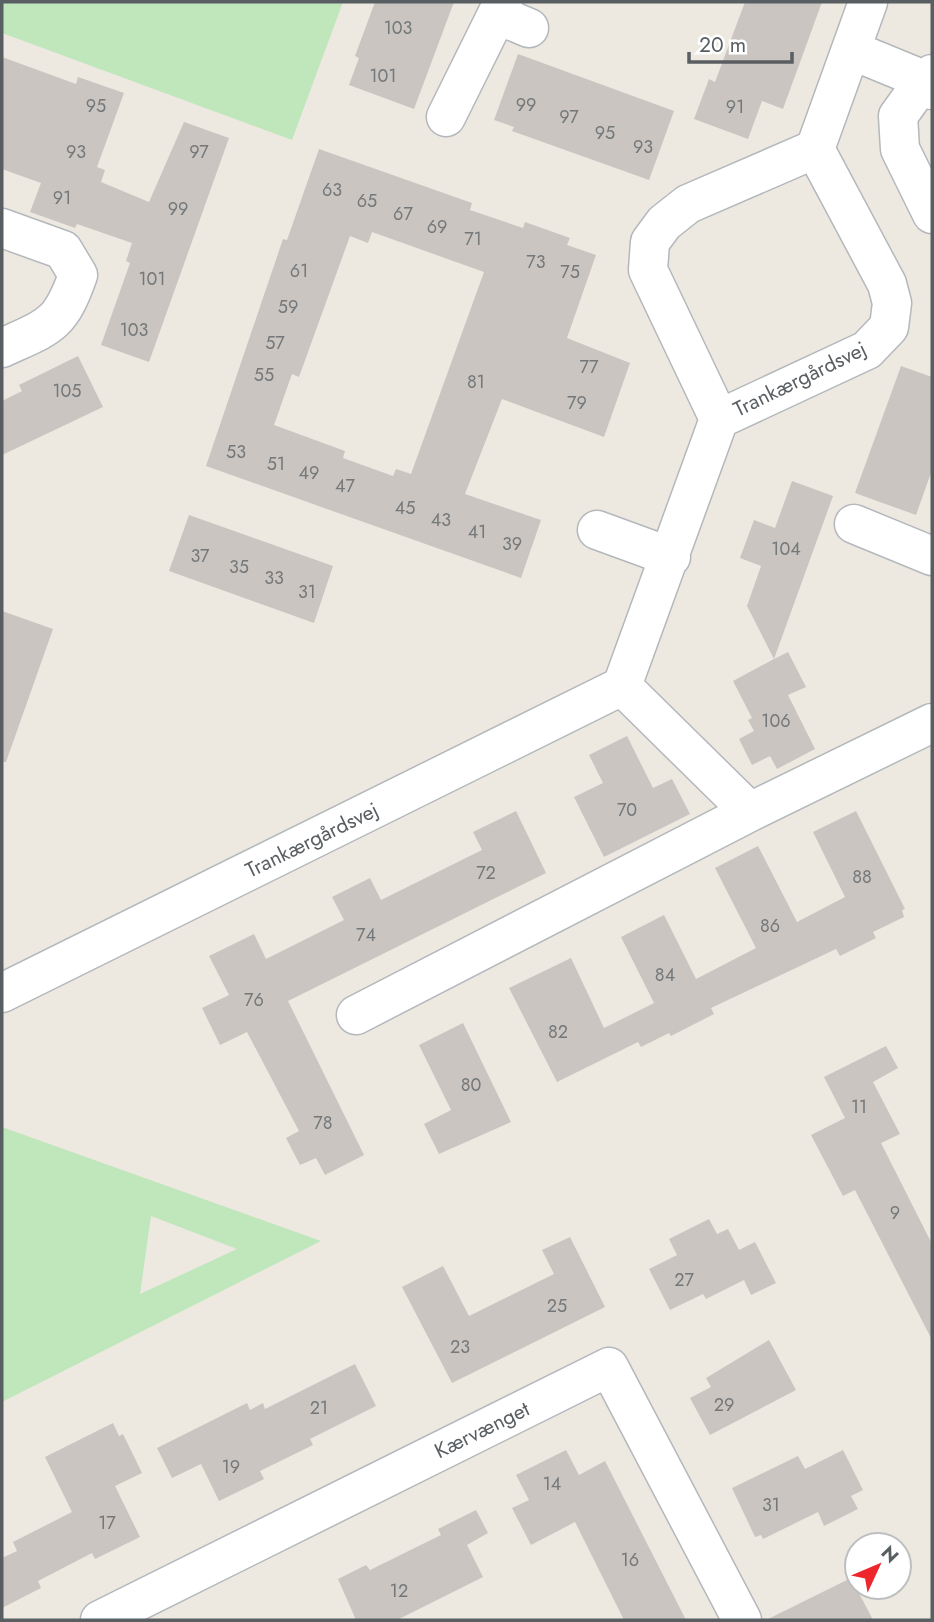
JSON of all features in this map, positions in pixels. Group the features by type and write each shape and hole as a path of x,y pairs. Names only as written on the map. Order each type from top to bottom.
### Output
{"street":[{"path":"815,149 868,2"},
{"path":"446,117 510,15"},
{"path":"850,50 929,82 898,116 900,149 932,214"},
{"name":"Trankærgårdsvej","path":"2,993 622,687 719,419 648,270 650,242 664,223 688,204 815,149 887,284 892,303 889,327 867,350 719,419"},
{"path":"2,228 63,250 78,275 66,309 46,327 2,348"},
{"path":"855,524 932,556"},
{"path":"597,530 671,557"},
{"path":"622,687 750,812"},
{"path":"356,1015 750,812 932,723"},
{"name":"Kærvænget","path":"100,1620 608,1367 742,1620"}],"green space":[{"path":"2,2 343,2 292,140 2,33"},
{"path":"2,1127 321,1241 2,1402","holes":["151,1216 237,1249 140,1294"]}],"building":[{"path":"375,2 454,2 414,109 349,85 359,58 355,56"},
{"path":"745,2 822,2 783,109 762,101 748,139 694,119 709,79 715,82"},
{"path":"518,54 674,111 649,180 512,131 514,127 494,120"},
{"path":"2,57 76,84 78,77 124,93 97,167 105,170 101,182 149,202 184,122 229,138 149,362 101,345 130,263 126,261 132,243 77,224 75,228 30,212 41,183 2,169"},
{"path":"319,149 472,203 470,210 523,228 525,222 570,238 567,245 596,255 567,338 630,363 604,437 502,399 465,494 541,520 521,578 206,466 283,239 287,240","holes":["372,232 484,272 411,474 396,469 393,476 343,458 345,451 274,425 292,374 299,377 350,236 368,243"]},
{"path":"78,356 103,407 2,455 2,401 22,391 19,385"},
{"path":"901,366 932,377 932,470 916,515 855,493"},
{"path":"792,481 833,496 774,659 747,606 761,566 740,558 754,520 775,528"},
{"path":"189,515 333,566 314,623 169,571"},
{"path":"2,611 53,629 6,762 2,762"},
{"path":"788,652 806,687 788,695 815,749 777,769 770,756 752,765 739,739 754,731 748,720 752,718 733,681"},
{"path":"627,736 653,788 672,779 690,814 604,857 574,797 603,783 589,755"},
{"path":"516,811 546,873 288,1001 364,1155 325,1175 316,1158 300,1165 286,1138 299,1131 247,1032 220,1045 202,1008 229,995 209,956 254,934 266,959 344,920 332,897 370,878 381,900 482,850 473,832"},
{"path":"856,811 905,909 902,910 904,917 873,932 876,938 840,956 836,949 711,1008 714,1014 671,1036 669,1033 641,1047 638,1042 557,1082 509,988 571,958 604,1028 654,1003 621,937 664,915 696,979 756,948 715,868 758,846 797,922 845,897 813,832"},
{"path":"463,1023 511,1122 439,1154 424,1124 451,1110 419,1045"},
{"path":"886,1046 898,1068 873,1082 900,1134 881,1143 932,1244 932,1340 855,1190 843,1196 811,1135 845,1118 824,1077"},
{"path":"709,1219 717,1234 728,1229 739,1250 755,1242 776,1283 751,1295 744,1280 706,1299 703,1294 670,1310 649,1269 677,1255 669,1239"},
{"path":"570,1237 605,1307 452,1383 402,1287 443,1266 469,1316 554,1274 542,1250"},
{"path":"769,1340 796,1390 710,1435 690,1398 711,1387 706,1378"},
{"path":"355,1364 376,1406 310,1439 313,1445 260,1471 264,1479 219,1501 201,1464 172,1478 157,1448 247,1403 250,1410 263,1403 265,1409"},
{"path":"113,1423 119,1436 123,1434 142,1473 115,1486 140,1537 95,1559 92,1553 38,1581 41,1588 2,1608 2,1558 17,1551 13,1542 72,1512 45,1457"},
{"path":"566,1450 579,1475 605,1461 686,1620 624,1620 575,1522 531,1545 512,1508 529,1500 516,1475"},
{"path":"843,1450 863,1490 851,1496 858,1509 824,1526 818,1512 763,1539 761,1535 755,1537 732,1488 798,1456 805,1469"},
{"path":"476,1510 488,1533 467,1545 483,1577 397,1620 356,1620 338,1579 366,1565 370,1570 441,1535 438,1529"},
{"path":"843,1582 843,1601 863,1601 873,1620 766,1620"}]}
